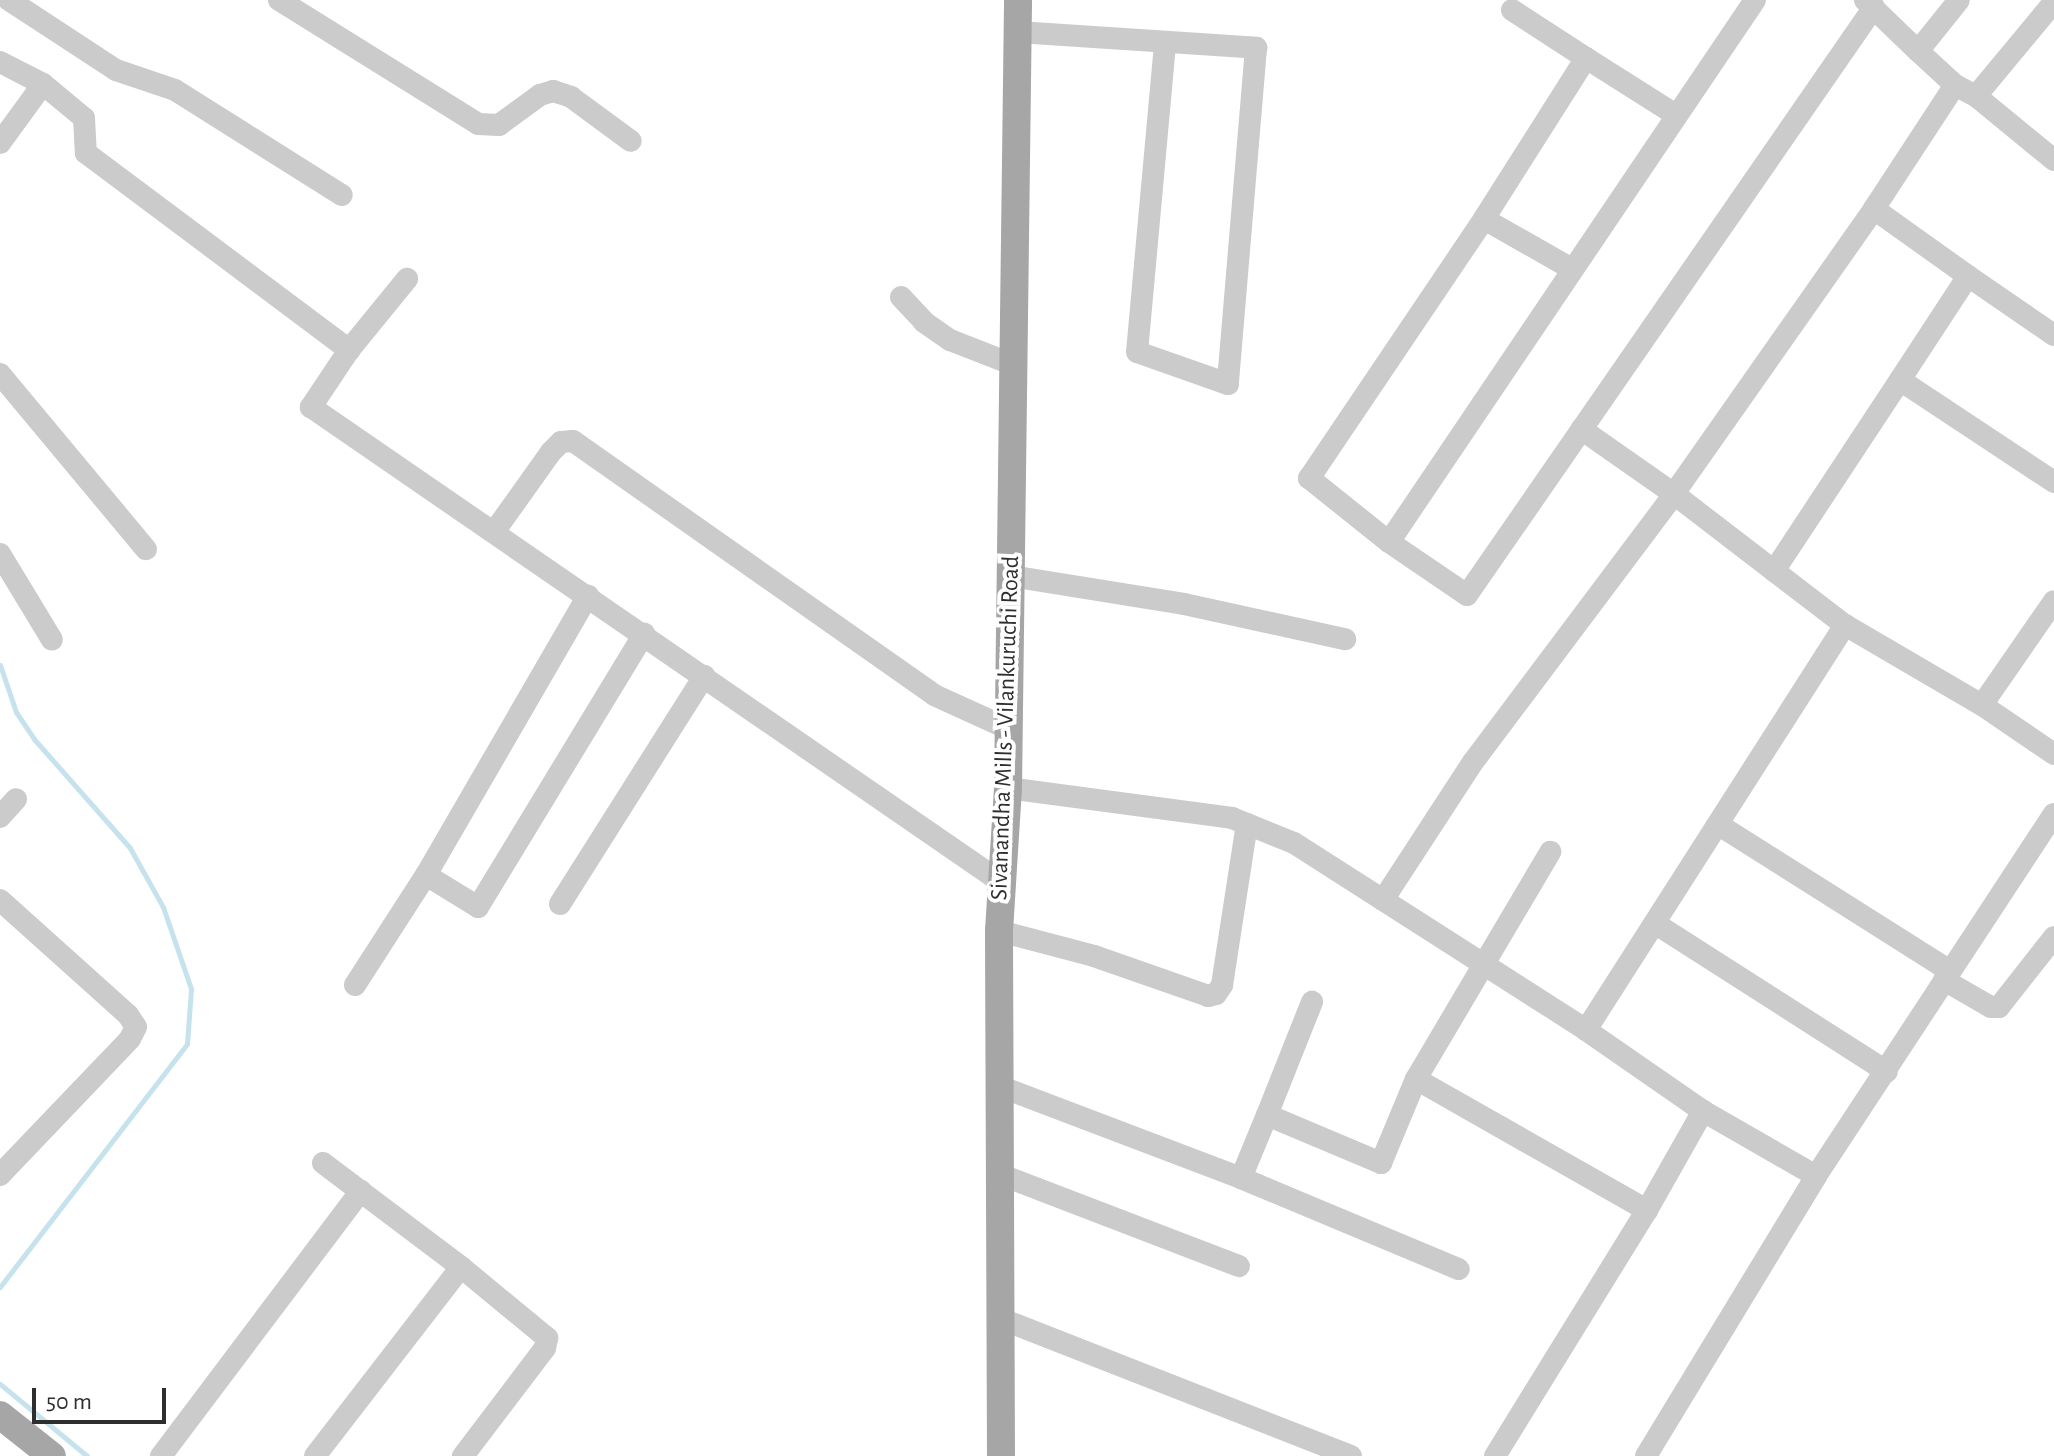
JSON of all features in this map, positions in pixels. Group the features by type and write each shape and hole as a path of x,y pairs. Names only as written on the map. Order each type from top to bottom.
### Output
{"main road":[{"name":"Sivanandha Mills - Vilankuruchi Road","path":"1001,1456 999,931 1008,788 1018,0"},
{"path":"0,1415 52,1456"}],"street":[{"path":"9,0 116,70 175,90 342,195"},
{"path":"279,0 478,124 499,125 540,95 553,91 571,97 631,141"},
{"path":"1389,542 1755,0"},
{"path":"1918,51 1959,0"},
{"path":"1976,96 2054,2"},
{"path":"1586,58 1484,219 1309,478 1389,542 1467,595 1870,4 1955,85 1976,96 2054,160"},
{"path":"1512,10 1676,115"},
{"path":"1018,32 1256,48 1228,384 1137,352 1165,42"},
{"path":"0,62 43,84 84,118 86,153 349,350"},
{"path":"0,143 43,84"},
{"path":"1383,900 1473,762 1674,494 1874,209 1955,85"},
{"path":"1874,209 2054,335"},
{"path":"1484,219 1572,269"},
{"path":"1774,571 1968,276"},
{"path":"407,279 349,350 311,407 1004,884"},
{"path":"901,297 924,322 950,340 1014,365"},
{"path":"0,374 146,549"},
{"path":"1900,380 2054,482"},
{"path":"1581,429 1674,494 1845,625 1982,705 2054,754"},
{"path":"494,532 551,452 561,442 573,441 934,695 1009,729"},
{"path":"0,554 52,640"},
{"path":"1011,576 1184,604 1345,639"},
{"path":"355,985 426,875 588,596"},
{"path":"1982,705 2054,601"},
{"path":"1586,1030 1845,625"},
{"path":"426,875 478,907 644,634"},
{"path":"560,904 704,676"},
{"path":"1008,788 1232,818 1294,843 1586,1030 1703,1111 1816,1176"},
{"path":"0,817 16,799"},
{"path":"1646,1456 1816,1176 2054,814"},
{"path":"999,931 1094,956 1208,996 1216,994 1222,985 1247,824"},
{"path":"1719,825 1991,1007 1999,1007 2054,937"},
{"path":"1267,1115 1381,1163 1416,1079 1550,852"},
{"path":"0,900 128,1015 136,1027 130,1039 0,1175"},
{"path":"1656,924 1887,1072"},
{"path":"1241,1178 1312,1002"},
{"path":"1416,1079 1647,1210"},
{"path":"999,1086 1241,1178 1459,1269"},
{"path":"1495,1456 1647,1210 1703,1111"},
{"path":"323,1163 461,1267 547,1338 545,1348 463,1456"},
{"path":"999,1174 1239,1266"},
{"path":"161,1456 361,1191"},
{"path":"315,1456 461,1267"},
{"path":"999,1318 1351,1456"}],"waterway":[{"path":"0,665 16,712 34,739 130,848 163,907 191,989 187,1044 0,1287"},
{"path":"0,1384 87,1456"}]}
